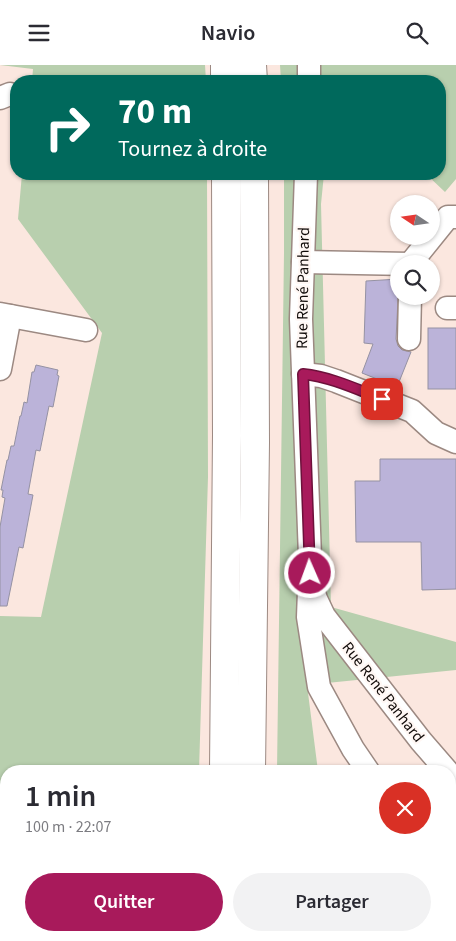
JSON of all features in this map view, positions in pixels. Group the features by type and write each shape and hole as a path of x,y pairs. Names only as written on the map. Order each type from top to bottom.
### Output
{"highway":[{"path":"224,765 228,435 226,180"},
{"path":"251,765 255,452 254,180"}],"street":[{"name":"Rue René Panhard","path":"306,180 301,319 311,583 324,616 421,741 443,765"},
{"path":"417,255 448,217 456,217"},
{"path":"303,262 390,264"},
{"path":"409,339 410,305"},
{"path":"0,369 5,315 86,330"},
{"path":"303,374 321,376 336,381 412,411 436,433 456,442"},
{"name":"Rue René Panhard","path":"311,583 308,595 308,617 319,687 364,765"}],"green space":[{"path":"0,65 205,65 206,75 32,75 33,69"},
{"path":"280,65 456,65 456,179 445,192 432,180 446,180 446,75 281,75"},
{"path":"21,180 207,180 208,477 199,765 0,765 0,616 41,617 102,333 18,219"},
{"path":"284,180 323,180 321,204 331,607 456,642 456,670 307,685 317,765 277,765"}],"building":[{"path":"390,280 390,305 398,305 396,339 398,346 402,350 411,352 397,387 362,373 373,344 364,343 366,281"},
{"path":"428,328 456,328 456,389 428,389"},
{"path":"36,365 58,370 57,375 59,376 53,407 49,406 40,451 36,450 28,494 33,495 23,548 19,547 7,606 0,606 0,527 5,498 2,497 3,490 1,490 7,460 11,446 14,446 20,416 24,402 27,403 32,372 34,372"},
{"path":"380,459 456,459 456,589 422,590 421,542 356,542 355,481 380,481"}],"route":[{"path":"310,573 303,374 321,376 382,399"}]}
